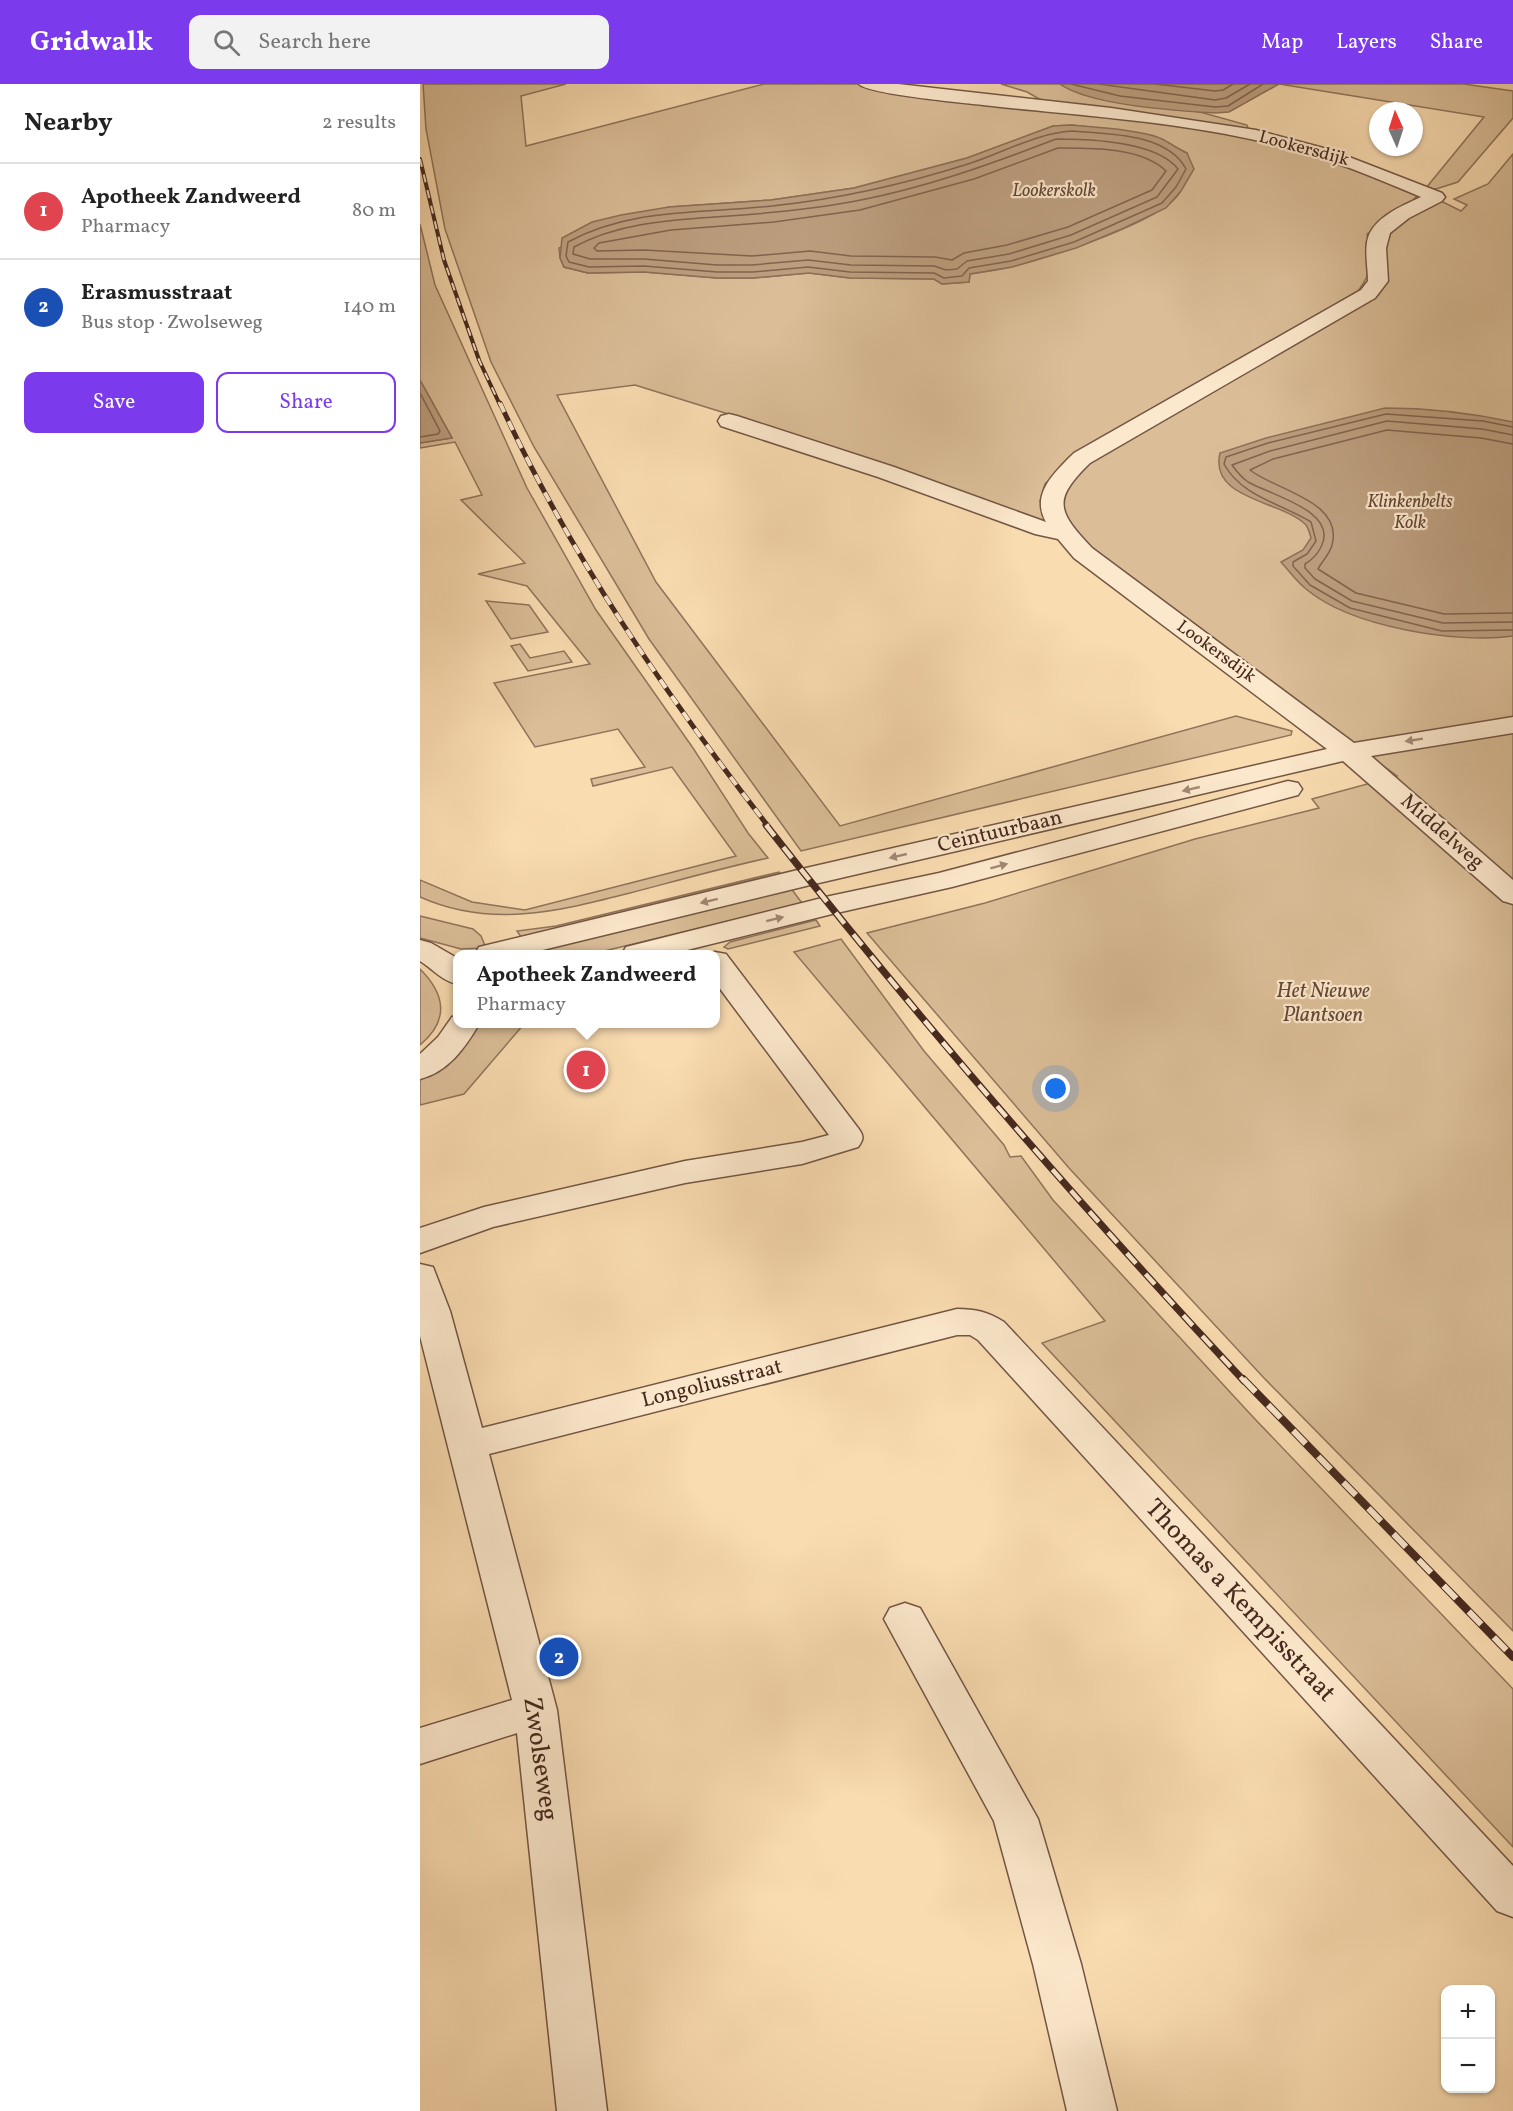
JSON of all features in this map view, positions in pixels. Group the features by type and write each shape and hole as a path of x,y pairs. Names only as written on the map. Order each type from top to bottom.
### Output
{"street":[{"name":"Lookersdijk","path":"867,84 1139,117 1258,135 1360,164 1436,197 1401,215 1382,229 1377,239 1378,281 1368,294 1082,458 1057,485 1051,496 1050,506 1064,533 1083,553 1371,770"},
{"path":"729,421 926,486 1043,529 1064,533"},
{"name":"Ceintuurbaan","path":"505,950 806,877 1348,752 1513,725"},
{"name":"Ceintuurbaan","path":"711,950 830,905 942,880 1268,794 1513,741"},
{"name":"Middelweg","path":"1371,770 1513,895"},
{"path":"420,1241 484,1218 685,1172 802,1153 846,1140 846,1135 720,967"},
{"path":"420,1069 443,1052 460,1028"},
{"name":"Zwolseweg","path":"420,1276 432,1311 536,1710 582,2111"},
{"name":"Longoliusstraat","path":"467,1446 957,1322"},
{"name":"Thomas a Kempisstraat","path":"957,1322 977,1322 991,1331 1513,1897"},
{"path":"905,1619 1016,1819 1058,1964 1092,2111"},
{"path":"420,1746 536,1710"}],"green space":[{"path":"423,84 566,84 521,96 526,146 764,84 857,84 1211,129 1298,147 1411,189 1417,196 1367,234 1370,251 1369,271 1358,291 1158,407 1062,468 1045,484 1040,501 1048,525 786,432 635,385 557,395 656,582 840,826 1236,716 1292,731 1291,735 801,851 649,639 534,447 491,362 445,229 426,129","holes":["1072,125 1136,133 1187,153 1181,190 1172,202 1154,214 1104,237 1028,263 970,274 969,282 942,284 934,279 850,278 809,273 753,278 717,278 644,272 588,273 564,267 560,258 559,248 669,207 771,200 854,188 967,158 1053,126"]},
{"path":"1001,84 1060,84 1081,94 1118,102 1200,112 1247,125 1249,131 1048,104 1027,92"},
{"path":"1279,84 1464,84 1513,91 1513,118 1458,182 1436,189 1426,188 1484,117 1423,107 1423,102 1391,102"},
{"name":"Het Nieuwe Plantsoen","path":"1513,154 1513,1631 1264,1378 1069,1168 867,933 985,903 1195,839 1319,808 1312,799 1397,776 1076,538 1061,518 1059,503 1067,482 1075,473 1114,444 1379,294 1388,279 1385,245 1388,233 1395,224 1434,202 1443,202 1461,211 1467,205 1454,199 1488,184"},
{"path":"420,224 435,285 527,488 596,610 693,748 748,833 768,858 577,906 525,914 499,915 473,912 446,907 420,897 420,880 472,902 525,910 736,856 672,767 593,786 591,779 645,767 618,729 535,747 494,683 590,664 527,586 478,574 525,563 461,500 482,495 455,442 420,448 420,443 452,438 420,380"},
{"path":"486,601 529,605 548,632 511,639"},
{"path":"520,644 530,658 564,651 572,662 528,671 511,646"},
{"path":"779,872 783,878 524,941 517,931 556,926"},
{"path":"790,887 802,903 608,950 533,950"},
{"path":"420,916 473,929 481,936 486,948 461,949 420,938"},
{"path":"816,920 820,926 728,949 724,947 730,942"},
{"path":"841,939 924,1051 1004,1145 1010,1157 1021,1156 1053,1200 1253,1417 1513,1689 1513,1847 1042,1343 1105,1321 794,952"},
{"path":"420,969 435,988 441,1007 436,1026 430,1036 420,1045"},
{"path":"475,1028 521,1028 464,1094 420,1105 420,1078 458,1048"}],"water":[{"path":"1060,84 1279,84 1229,112 1215,113 1112,102 1073,91"},
{"name":"Lookerskolk","path":"1072,125 1118,129 1154,136 1187,153 1194,169 1181,191 1166,208 1076,248 1012,267 970,274 969,282 942,284 934,279 850,278 809,273 753,278 717,278 644,272 588,273 564,267 560,258 562,238 592,222 669,207 771,200 854,188 967,158 1053,126"},
{"path":"420,380 452,438 420,443"},
{"name":"Klinkenbelts Kolk","path":"1385,408 1449,412 1513,422 1513,636 1463,637 1405,630 1349,614 1325,602 1296,580 1281,562 1303,550 1311,538 1306,525 1295,517 1236,490 1225,481 1220,469 1220,453 1266,438"}],"railway":[{"path":"420,159 444,260 479,360 500,405"},
{"path":"500,403 527,459 588,569 656,674 768,826"},
{"path":"766,825 881,968 999,1108 1120,1246 1244,1381"},
{"path":"1243,1379 1513,1657"}],"place":[{"name":"Apotheek Zandweerd","path":"586,1070"},
{"name":"Erasmusstraat","path":"559,1657"}]}
